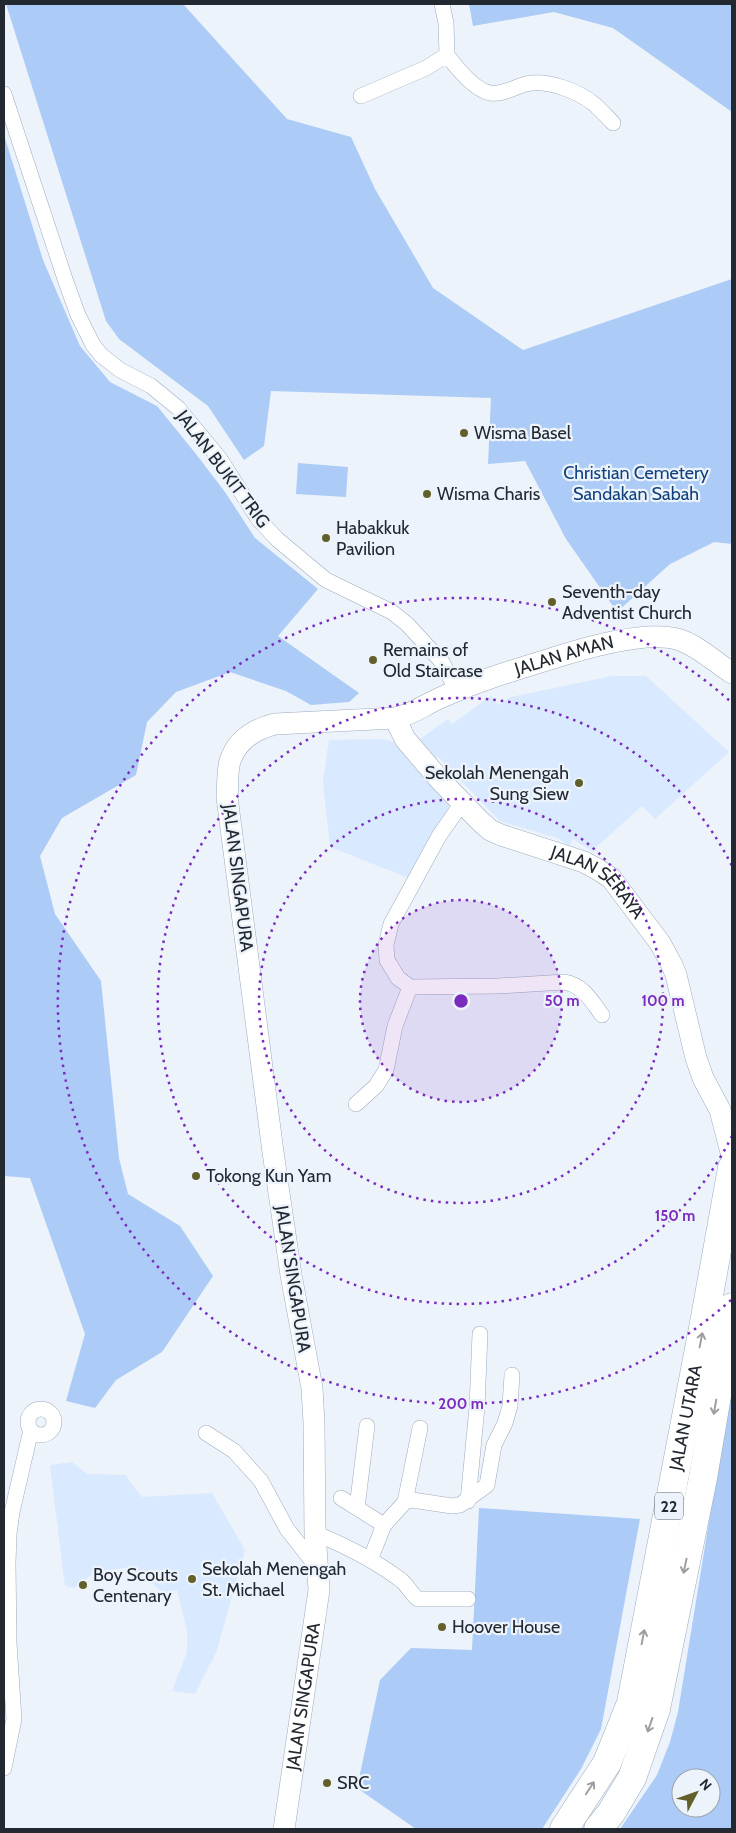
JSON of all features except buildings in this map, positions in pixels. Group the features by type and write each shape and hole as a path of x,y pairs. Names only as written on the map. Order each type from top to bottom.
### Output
{"highway":[{"name":"JALAN UTARA","path":"564,1829 607,1763 631,1702 732,1168"},
{"name":"JALAN UTARA","path":"598,1829 632,1778 656,1709 703,1478 732,1307"}],"street":[{"path":"442,4 446,23 447,55 471,82 488,93 500,94 528,84 542,82 558,86 594,104 613,124"},
{"path":"361,96 426,68 447,55"},
{"name":"JALAN BUKIT TRIG","path":"4,94 66,282 78,315 93,345 101,355 120,370 151,386 178,408 220,459 260,520 278,540 326,580 392,612 407,624 442,662 457,691"},
{"name":"JALAN AMAN","path":"395,718 412,713 435,700 493,676 585,648 630,640 659,637 678,639 700,651 732,673"},
{"name":"JALAN SERAYA","path":"395,718 405,739 485,826 501,835 584,862 611,878 660,943 672,964 681,991 696,1058 703,1078 726,1115 732,1156"},
{"name":"JALAN SINGAPURA","path":"284,1829 319,1590 315,1533 314,1423 312,1388 291,1275 270,1133 227,797 230,761 237,747 247,735 275,724 395,718"},
{"path":"462,803 439,836 391,924 386,945 387,960 398,978 410,987 572,983 581,988 602,1015"},
{"path":"356,1104 376,1086 386,1070 394,1026 410,987"},
{"path":"468,1501 477,1407 480,1334"},
{"path":"405,1502 412,1500 452,1506 460,1505 468,1501 487,1485 494,1445 505,1423 510,1406 512,1375"},
{"path":"358,1508 366,1426"},
{"path":"370,1560 384,1525 405,1502 420,1428"},
{"path":"4,1768 14,1719 9,1643 9,1534 30,1430"},
{"path":"206,1434 234,1451 261,1481 292,1536 317,1567"},
{"path":"341,1498 384,1525"},
{"path":"315,1533 349,1547 370,1560 402,1582 418,1599 468,1599"}],"shaded area":[{"name":"Sekolah Menengah Sung Siew","path":"612,676 646,676 729,752 655,819 642,806 592,851 573,839 569,846 557,838 500,821 438,757 434,760 420,739 448,719 452,724 491,696 498,705 511,697"},
{"name":"Sekolah Menengah Sung Siew","path":"381,739 399,743 450,805 409,878 330,847 323,782 329,740"},
{"name":"Sekolah Menengah St. Michael","path":"72,1462 87,1474 125,1475 142,1497 212,1493 245,1550 216,1653 195,1694 172,1691 187,1652 187,1631 177,1590 165,1594 132,1567 95,1572 74,1588 65,1586 50,1465"}],"green space":[{"name":"Christian Cemetery Sandakan Sabah","path":"6,4 183,4 287,119 351,137 375,189 433,288 523,350 732,279 732,544 714,542 670,564 617,612 566,539 525,461 488,464 491,398 271,391 264,446 244,460 208,406 119,339 106,321"},
{"path":"469,4 732,4 732,112 613,28 554,12 473,26"},
{"path":"4,135 43,260 80,346 110,382 157,406 225,492 255,538 318,589 278,636 359,693 349,702 311,705 286,691 230,672 176,692 147,722 136,775 62,818 40,856 55,914 101,981 119,1158 128,1194 180,1226 213,1276 162,1352 116,1380 95,1408 66,1401 85,1334 30,1178 4,1176"},
{"path":"298,463 348,467 346,497 296,494"},
{"path":"732,1380 732,1829 620,1829 657,1775 670,1742 678,1712"},
{"path":"479,1508 640,1519 601,1729 581,1769 542,1829 416,1829 357,1788 380,1680 411,1648 472,1650"}],"place":[{"name":"Wisma Basel","path":"464,433"},
{"name":"Wisma Charis","path":"427,494"},
{"name":"Habakkuk Pavilion","path":"326,538"},
{"name":"Seventh-day Adventist Church","path":"552,602"},
{"name":"Remains of Old Staircase","path":"373,660"},
{"name":"Sekolah Menengah Sung Siew","path":"579,783"},
{"name":"Tokong Kun Yam","path":"196,1176"},
{"name":"Sekolah Menengah St. Michael","path":"192,1579"},
{"name":"Boy Scouts Centenary","path":"83,1585"},
{"name":"Hoover House","path":"442,1627"},
{"name":"SRC","path":"327,1783"}]}
